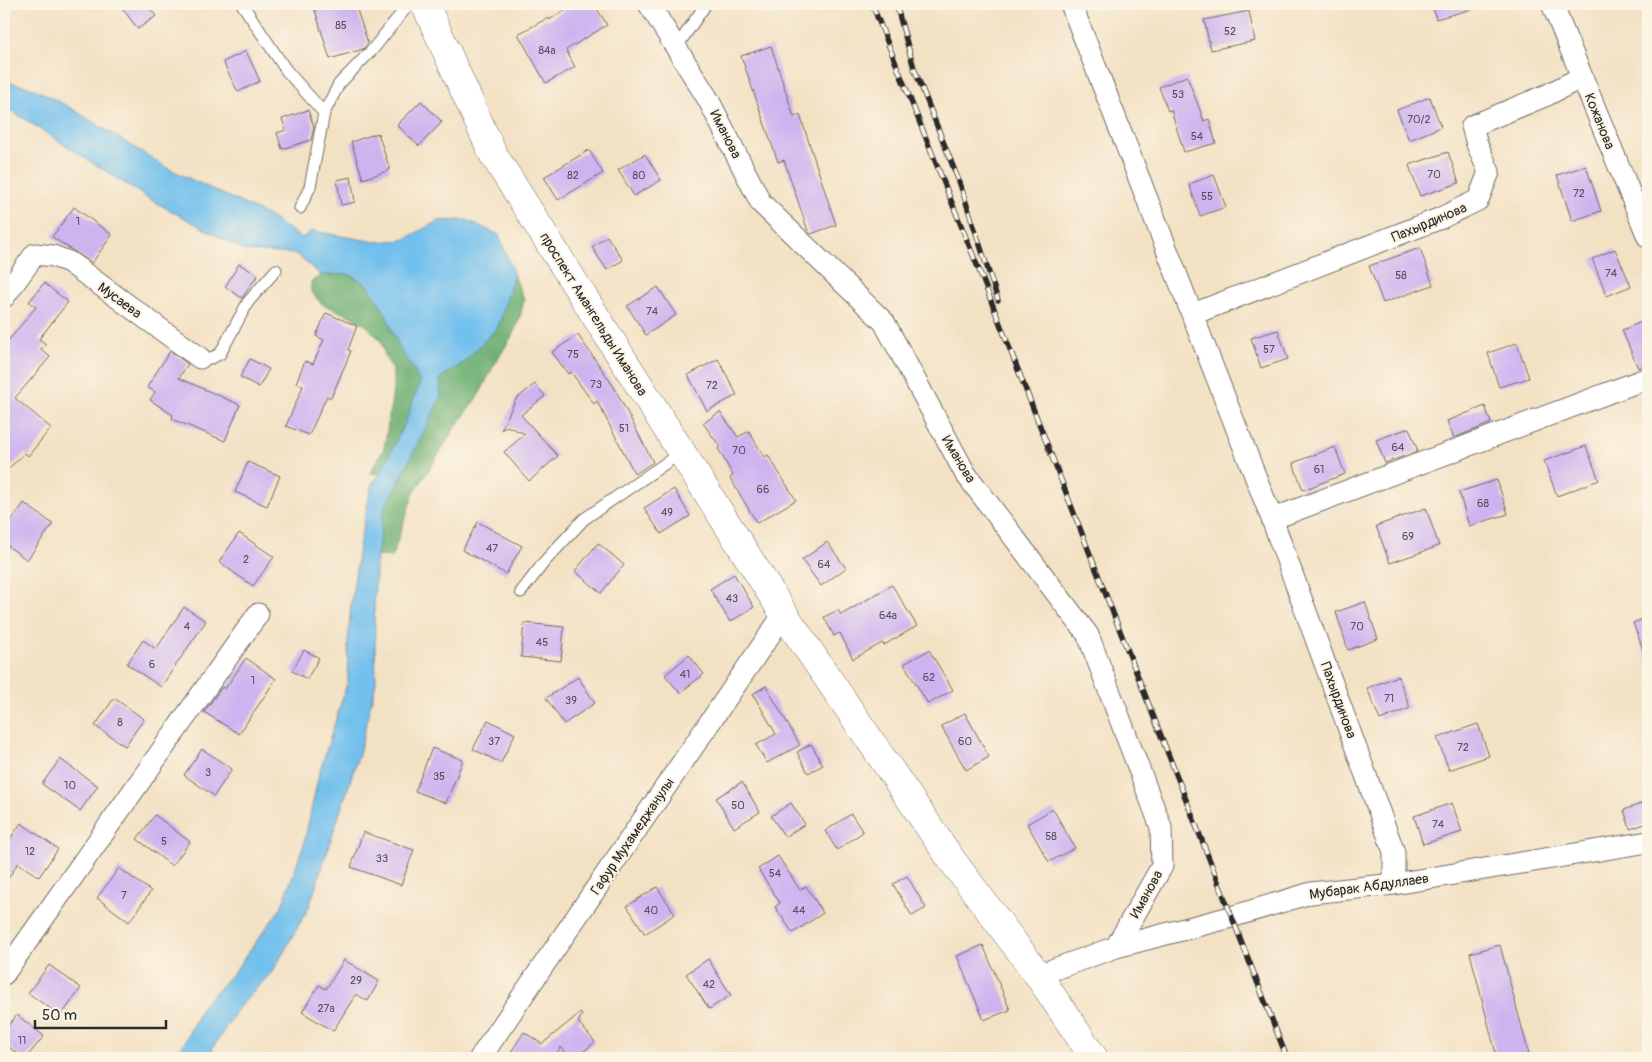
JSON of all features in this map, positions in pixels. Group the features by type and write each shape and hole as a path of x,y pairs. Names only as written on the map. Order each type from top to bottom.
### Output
{"main road":[{"name":"проспект Амангельды Иманова","path":"425,4 493,154 784,614"},
{"path":"784,614 951,859 1038,975 1094,1058"}],"street":[{"name":"Иманова","path":"649,4 708,99 762,203 884,322 964,473 1088,635 1161,827 1162,866 1116,947"},
{"name":"Пахырдинова","path":"1071,4 1272,519 1394,852 1394,884"},
{"name":"Кожанова","path":"1552,4 1648,237"},
{"name":"Пахырдинова","path":"1192,314 1442,218 1478,200 1489,172 1477,144 1472,126 1547,95 1582,77"},
{"name":"Мусаева","path":"4,297 35,254 53,256 69,262 200,358"},
{"path":"1272,519 1648,378"},
{"path":"5,968 258,614"},
{"name":"Гафур Мухамеджанулы","path":"480,1058 784,614"},
{"name":"Мубарак Абдуллаев","path":"1038,975 1116,947 1231,917 1310,893 1394,884 1648,842"}],"lane":[{"path":"242,4 286,70 324,112"},
{"path":"300,208 310,187 324,112 339,84 373,49 409,4"},
{"path":"676,48 706,4"},
{"path":"200,358 211,358 220,354 248,302 276,270"},
{"path":"521,592 545,561 584,519 682,452"}],"green space":[{"path":"349,274 368,285 386,314 403,354 414,369 420,383 405,423 380,474 370,473 384,449 393,391 393,369 386,359 381,341 367,326 350,316 322,304 311,292 311,282 321,275"},
{"path":"514,275 524,300 520,317 512,336 480,393 455,428 413,495 392,557 377,556 384,508 441,397 440,378 463,363 498,327"}],"water":[{"path":"4,81 33,88 69,107 169,169 263,213 302,238 312,231 376,242 403,240 438,221 467,220 499,235 514,275 498,327 463,363 440,378 441,397 384,508 377,556 374,601 376,682 359,754 309,907 273,971 239,1007 212,1049 209,1058 177,1058 202,1006 234,972 281,908 304,844 319,774 348,681 348,642 351,605 359,547 372,483 380,474 405,423 420,383 414,369 403,354 386,314 368,285 349,274 321,275 296,254 245,251 146,197 4,106"}],"building":[{"path":"119,4 146,4 156,16 138,29"},
{"path":"313,4 355,4 368,43 363,49 330,59"},
{"path":"575,4 594,4 607,25 566,50 575,67 546,83 518,34 548,18 549,20"},
{"path":"1432,4 1476,4 1476,8 1436,19"},
{"path":"1249,11 1255,41 1211,50 1204,20"},
{"path":"771,46 794,117 800,115 836,225 811,234 808,231 784,160 778,162 741,56"},
{"path":"246,51 260,81 238,92 223,62"},
{"path":"1187,76 1204,121 1209,119 1216,143 1184,152 1171,110 1168,111 1159,87"},
{"path":"1430,97 1441,127 1409,140 1397,110"},
{"path":"421,101 442,122 419,146 397,125"},
{"path":"308,110 314,127 311,140 282,149 277,133 286,130 282,119"},
{"path":"378,133 390,170 363,179 351,142"},
{"path":"589,150 603,173 558,200 544,177"},
{"path":"1448,152 1459,183 1420,196 1409,165"},
{"path":"645,154 661,180 634,196 618,170"},
{"path":"1586,166 1601,211 1572,221 1557,175"},
{"path":"1214,175 1226,207 1200,216 1189,184"},
{"path":"351,177 355,202 341,205 337,180"},
{"path":"74,207 112,235 92,263 52,237"},
{"path":"607,236 623,260 607,270 592,247"},
{"path":"1420,248 1433,285 1383,303 1369,266"},
{"path":"1615,249 1631,286 1607,296 1592,259"},
{"path":"239,264 258,275 242,298 225,287"},
{"path":"44,283 68,302 39,339 46,344 41,349 50,357 15,398 51,428 28,456 25,453 4,473 4,346 36,307 29,302"},
{"path":"658,287 676,315 646,335 627,306"},
{"path":"326,313 357,326 348,350 351,351 331,398 327,396 309,435 286,426 303,386 296,383 305,361 313,364 324,340 316,336"},
{"path":"1644,321 1648,331 1648,363 1638,368 1622,330"},
{"path":"1278,330 1288,359 1261,368 1251,338"},
{"path":"578,335 614,387 653,462 635,474 597,401 594,404 571,372 568,374 552,352"},
{"path":"1517,343 1529,378 1499,387 1488,353"},
{"path":"170,351 188,364 179,378 240,405 225,441 172,419 173,415 150,400 155,392 147,387"},
{"path":"250,359 269,369 259,387 240,377"},
{"path":"718,359 737,395 707,411 688,375"},
{"path":"535,384 545,396 521,415 558,456 529,481 504,452 525,434 507,426 501,430 516,399"},
{"path":"1485,406 1491,423 1454,438 1447,421"},
{"path":"720,412 738,437 749,431 764,457 768,455 796,500 757,523 730,478 733,476 718,448 720,447 703,423"},
{"path":"1409,428 1418,451 1385,463 1376,440"},
{"path":"1586,446 1599,480 1557,496 1544,461"},
{"path":"1335,447 1345,474 1303,490 1293,463"},
{"path":"248,462 280,476 267,506 235,492"},
{"path":"1497,480 1508,514 1469,526 1459,492"},
{"path":"674,489 690,516 661,534 644,508"},
{"path":"24,503 53,524 27,560 4,543 4,531"},
{"path":"1426,508 1439,546 1390,563 1376,526"},
{"path":"478,522 522,546 506,574 462,550"},
{"path":"239,533 274,557 253,586 219,562"},
{"path":"827,542 846,568 821,586 802,560"},
{"path":"598,543 624,565 601,593 575,571"},
{"path":"734,574 754,607 730,622 710,589"},
{"path":"892,585 917,626 884,645 882,643 853,659 840,633 834,636 824,617 838,610 841,615"},
{"path":"1365,602 1378,639 1348,650 1336,612"},
{"path":"184,607 206,621 161,687 127,664 143,640 156,649"},
{"path":"1648,617 1648,660 1647,660 1633,623"},
{"path":"524,623 564,627 561,661 521,657"},
{"path":"304,650 319,658 307,679 292,671"},
{"path":"929,650 953,690 928,704 904,664"},
{"path":"689,655 704,674 680,693 665,675"},
{"path":"246,658 276,679 239,734 204,712 222,687 225,689"},
{"path":"1398,676 1410,708 1380,720 1367,688"},
{"path":"578,677 595,703 564,724 546,698"},
{"path":"766,686 800,745 767,763 756,745 776,734 753,694"},
{"path":"114,698 144,719 125,746 95,726"},
{"path":"965,713 989,757 966,770 941,726"},
{"path":"488,720 515,734 501,763 473,749"},
{"path":"1478,724 1489,756 1449,770 1437,738"},
{"path":"811,744 823,765 808,773 797,752"},
{"path":"432,748 463,760 446,803 415,791"},
{"path":"202,749 232,769 214,796 184,775"},
{"path":"60,759 98,786 80,811 42,784"},
{"path":"742,782 760,812 734,828 716,798"},
{"path":"1648,801 1648,823 1630,829 1624,810"},
{"path":"791,803 805,824 785,837 771,816"},
{"path":"1452,803 1462,832 1423,844 1414,816"},
{"path":"1053,809 1075,848 1049,862 1027,824"},
{"path":"851,814 863,832 837,850 825,831"},
{"path":"155,815 190,842 172,866 137,839"},
{"path":"21,823 58,849 39,877 18,863 4,885 4,848"},
{"path":"363,832 414,850 401,885 351,867"},
{"path":"778,856 800,890 806,886 823,913 793,933 775,907 780,903 758,869"},
{"path":"119,868 151,891 129,922 97,898"},
{"path":"907,876 926,908 912,916 893,884"},
{"path":"657,887 675,914 645,934 627,906"},
{"path":"983,945 1010,1010 984,1020 957,956"},
{"path":"1500,945 1530,1058 1497,1058 1470,953"},
{"path":"708,959 731,995 709,1009 686,974"},
{"path":"344,960 379,981 368,1001 356,994 333,1031 302,1012 319,985 326,989"},
{"path":"49,965 81,988 61,1016 28,993"},
{"path":"580,1013 582,1015 578,1022 595,1042 576,1058 570,1058 561,1047 557,1054 564,1058 507,1058 524,1032 542,1044"},
{"path":"17,1015 44,1036 26,1058 23,1058 4,1043 4,1031"}],"railway":[{"path":"872,4 979,270 1287,1058"},
{"path":"896,4 914,68 960,184 998,300"}]}
